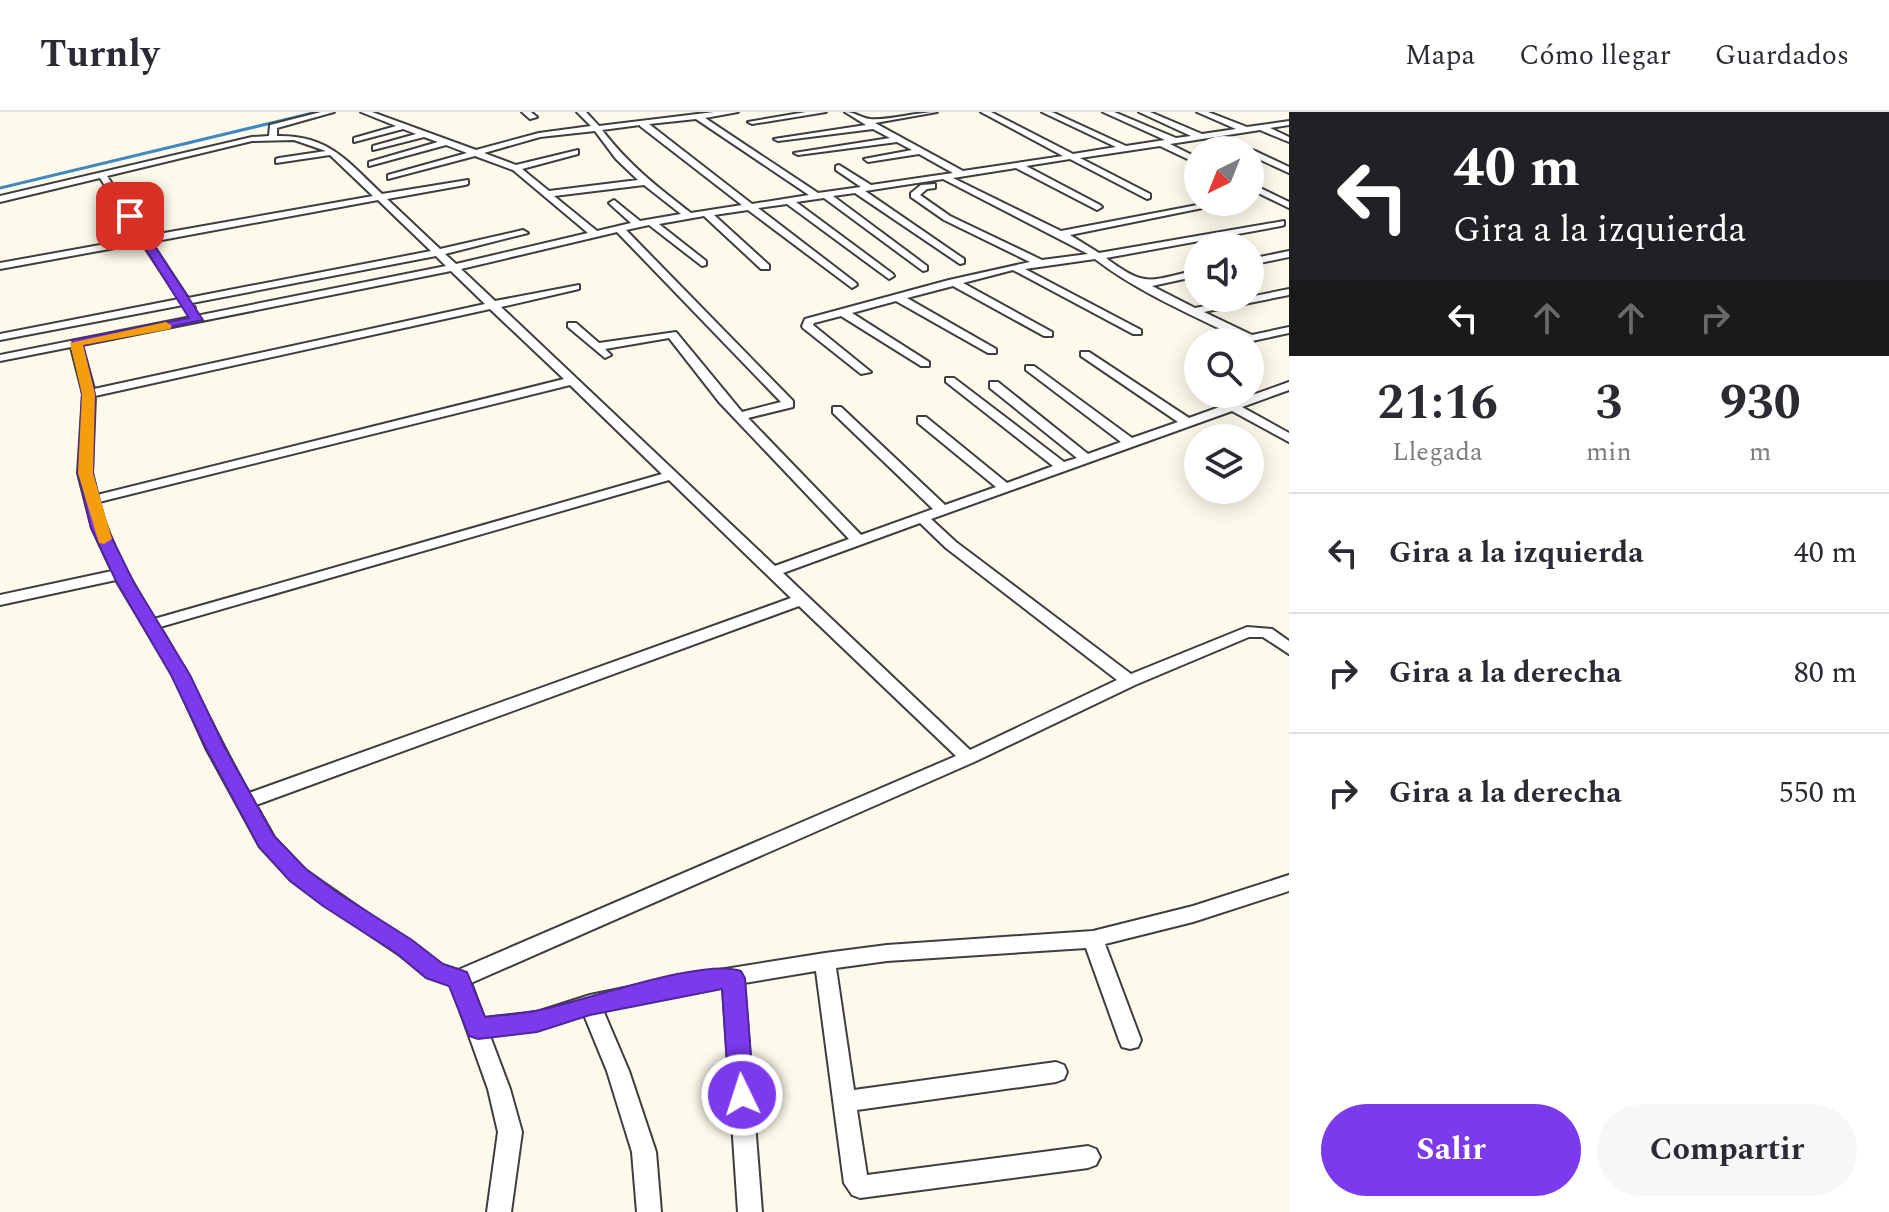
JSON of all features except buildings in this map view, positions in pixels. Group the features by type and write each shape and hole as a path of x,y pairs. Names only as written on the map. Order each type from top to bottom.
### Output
{"street":[{"path":"273,137 273,127 330,112"},
{"path":"365,112 516,168 533,179 545,194 595,234"},
{"path":"581,112 600,127 605,142 689,216"},
{"path":"391,177 539,135 734,112"},
{"path":"752,122 822,112"},
{"path":"849,112 922,151 961,179 1097,255 1109,268 1184,306"},
{"path":"867,122 933,112"},
{"path":"985,112 1147,196"},
{"path":"1046,112 1125,148"},
{"path":"1107,112 1174,141"},
{"path":"1143,112 1199,136"},
{"path":"1201,112 1246,130"},
{"path":"699,117 823,196 923,268"},
{"path":"1206,136 1289,123"},
{"path":"643,124 852,285"},
{"path":"778,139 877,126"},
{"path":"357,140 401,127"},
{"path":"1260,127 1289,140"},
{"path":"376,148 421,135"},
{"path":"0,199 245,140 273,137 308,140 333,152 968,758"},
{"path":"798,153 901,139"},
{"path":"1038,262 947,218 914,195 924,187 1017,165 1184,140"},
{"path":"372,164 443,143"},
{"path":"1161,143 1184,154"},
{"path":"868,159 922,151"},
{"path":"279,161 333,152"},
{"path":"516,168 575,152"},
{"path":"1264,158 1289,170"},
{"path":"1017,165 1097,207"},
{"path":"839,168 871,189"},
{"path":"102,175 197,320"},
{"path":"0,358 452,268 638,224 945,177 961,179"},
{"path":"0,266 147,242 465,182"},
{"path":"545,194 647,182"},
{"path":"858,191 960,261"},
{"path":"1264,193 1289,205"},
{"path":"789,201 889,276"},
{"path":"614,203 638,224"},
{"path":"1061,234 1184,210"},
{"path":"706,213 765,267"},
{"path":"652,223 702,263"},
{"path":"865,372 807,326 809,321 1038,262 1097,255 1281,223"},
{"path":"619,228 789,404 740,416"},
{"path":"0,337 186,303 523,233"},
{"path":"1264,259 1289,254"},
{"path":"1014,267 1137,332"},
{"path":"1141,285 1184,276"},
{"path":"953,282 1048,334"},
{"path":"89,394 575,287"},
{"path":"1264,297 1289,292"},
{"path":"900,299 992,351"},
{"path":"1197,312 1247,337 1289,330"},
{"path":"844,313 925,364"},
{"path":"572,325 601,351 672,334 723,399 859,541"},
{"path":"76,343 89,394 85,473 99,528 267,842 298,875 435,971 459,979 968,758 1129,681 1247,632 1267,632 1289,649"},
{"path":"1085,354 1185,421"},
{"path":"1030,368 1131,443"},
{"path":"950,380 1063,468"},
{"path":"92,500 571,381"},
{"path":"994,385 1087,460"},
{"path":"1264,395 1289,386"},
{"path":"771,572 1226,408"},
{"path":"1236,408 1289,438"},
{"path":"837,410 943,511"},
{"path":"922,420 1007,489"},
{"path":"153,624 670,476"},
{"path":"922,518 951,545 1129,681"},
{"path":"0,600 121,574"},
{"path":"244,802 800,600"},
{"path":"478,1028 537,1021 590,1004 825,961 887,953 1093,939 1193,914 1289,883"},
{"path":"1093,939 1130,1040"},
{"path":"825,961 856,1183 860,1187 1088,1157"},
{"path":"733,978 750,1212"},
{"path":"459,979 478,1028 510,1132 499,1212"},
{"path":"590,1004 618,1071 644,1152 649,1212"},
{"path":"844,1102 1056,1072"}],"waterway":[{"path":"0,188 317,112"}],"slow traffic":[{"path":"104,539 85,473 89,394 76,343 166,326"}],"route":[{"path":"130,216 197,320 76,343 89,394 85,473 99,528 124,581 153,624 181,675 215,748 267,842 298,875 331,899 435,971 459,979 478,1028 537,1021 590,1004 733,978 742,1095"}]}
